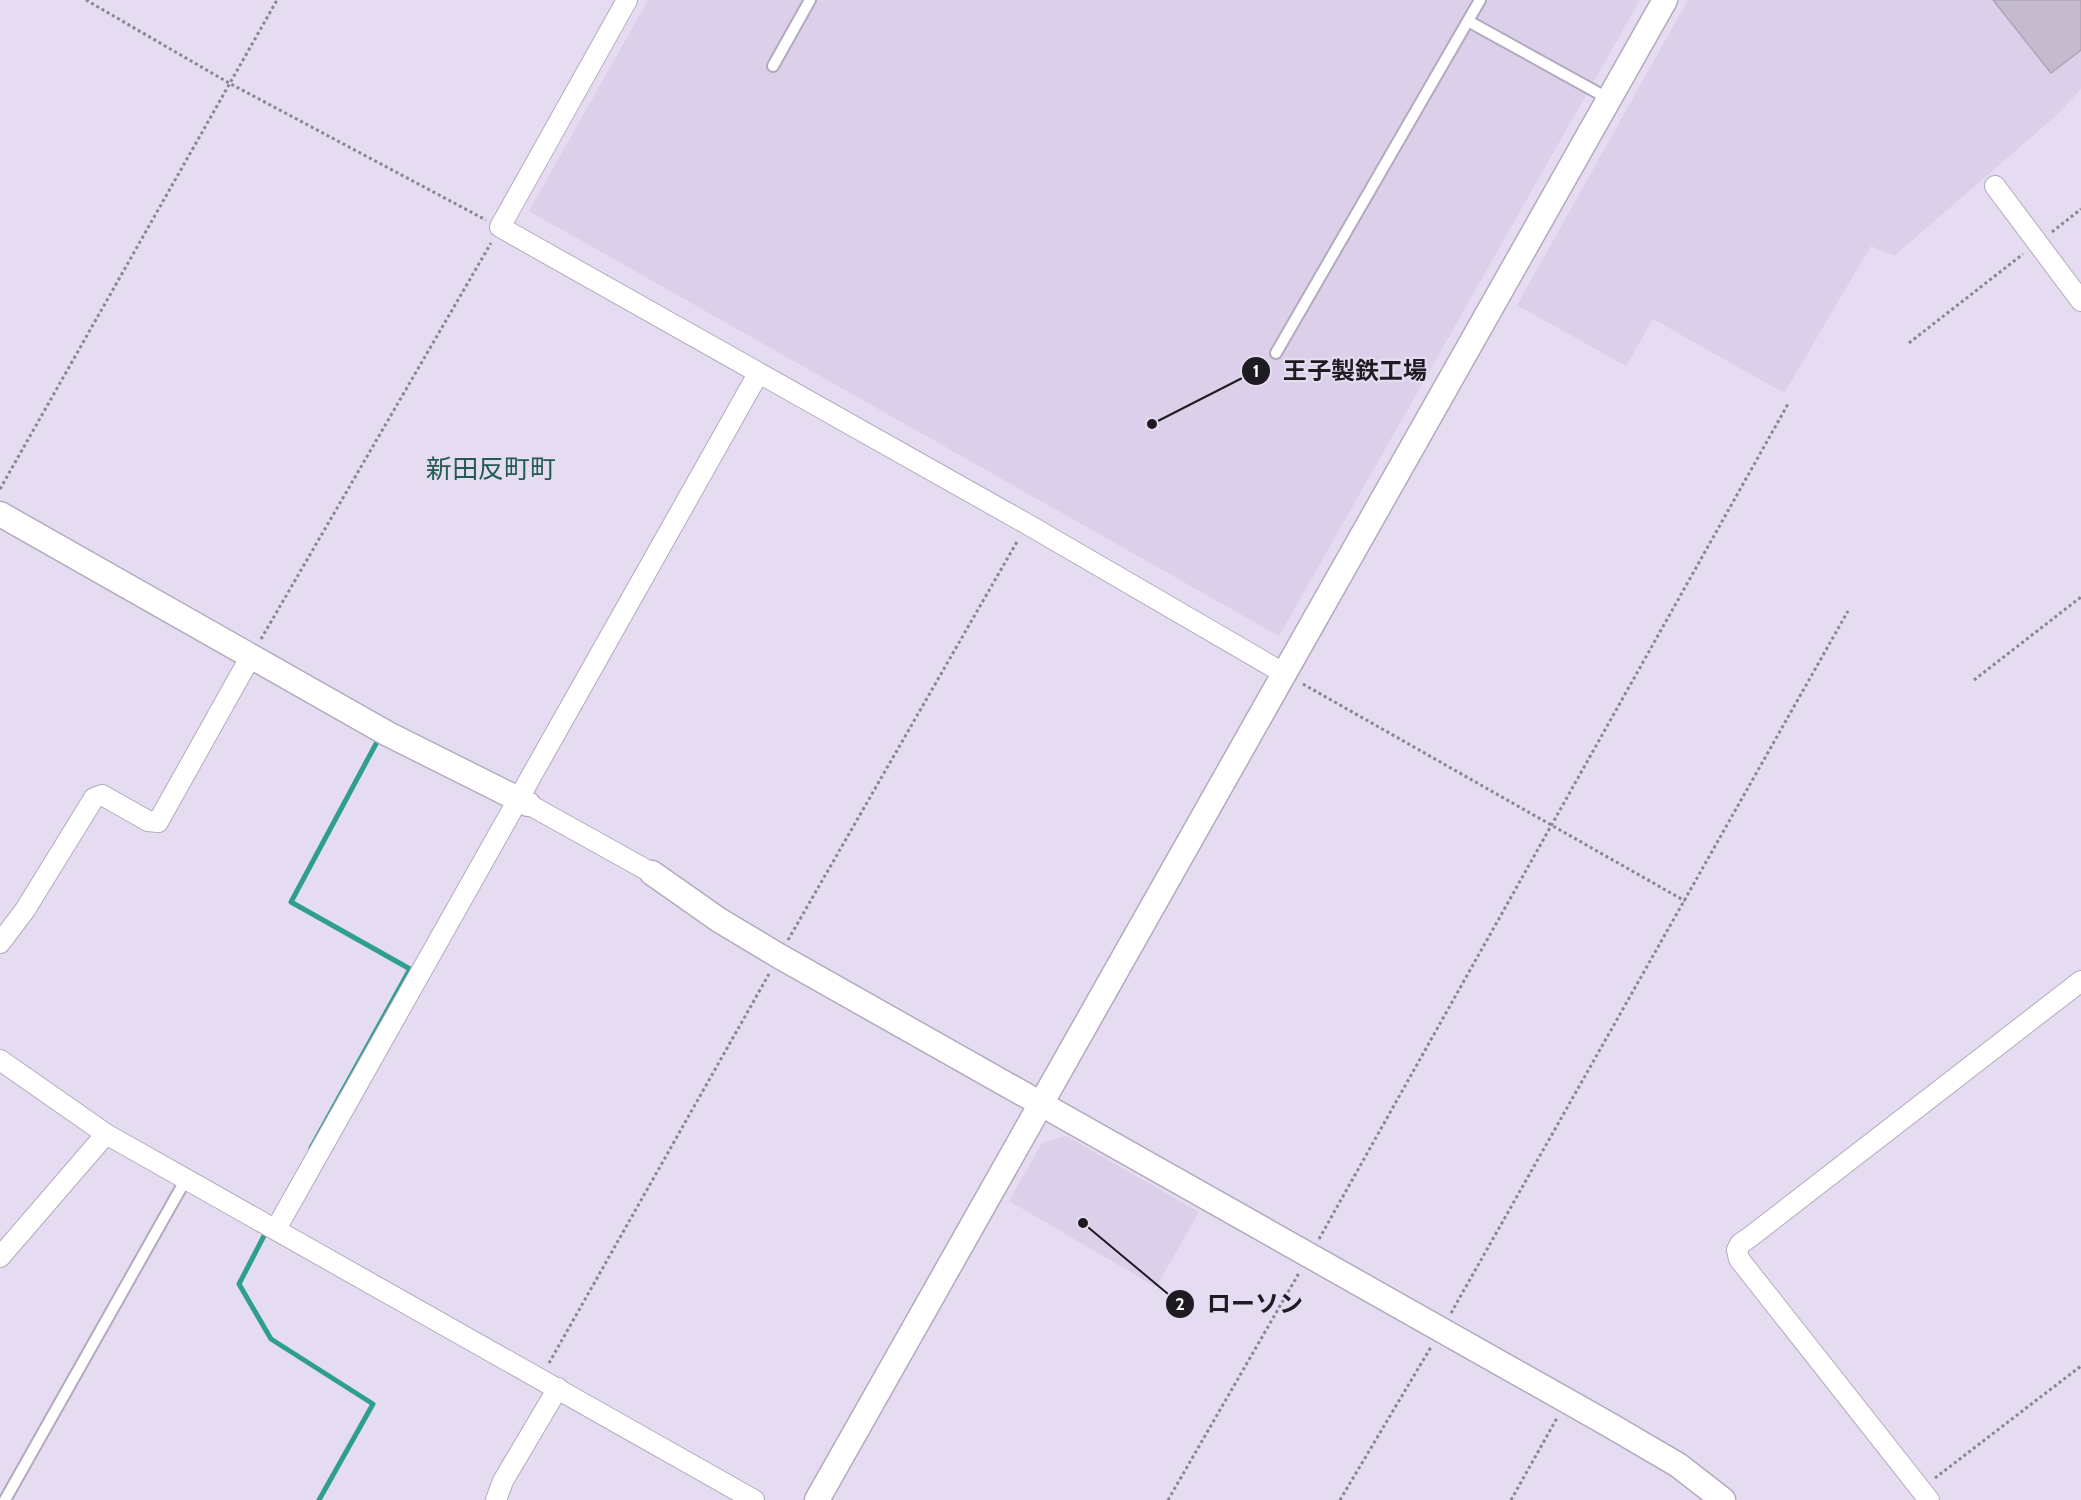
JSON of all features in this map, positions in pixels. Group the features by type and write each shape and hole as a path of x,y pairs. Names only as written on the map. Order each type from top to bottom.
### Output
{"street":[{"path":"627,0 500,227 1026,524 1285,674"},
{"path":"817,1500 1665,0"},
{"path":"1995,186 2081,301"},
{"path":"276,1229 523,801 758,374"},
{"path":"0,514 388,734 523,801 652,873 719,920 779,956 1567,1401 1678,1466 1724,1500"},
{"path":"0,943 25,910 94,798 102,795 148,821 158,822 251,656"},
{"path":"1925,1495 1739,1259 1737,1250 1740,1244 1750,1236 2081,981"},
{"path":"0,1060 106,1134 540,1377 754,1500"},
{"path":"1,1252 106,1134"},
{"path":"496,1500 503,1481 558,1388"}],"lane":[{"path":"773,66 810,0"},
{"path":"1276,353 1480,0"},
{"path":"1468,21 1609,99"},
{"path":"5,1500 186,1179"}],"path":[{"path":"86,0 230,82 500,227 251,656"},
{"path":"0,489 277,0"},
{"path":"1909,343 2081,209"},
{"path":"1168,1500 1310,1255 1788,404"},
{"path":"540,1377 1026,524"},
{"path":"1974,680 2081,597"},
{"path":"1340,1500 1442,1330 1848,611"},
{"path":"1285,674 1685,901"},
{"path":"1925,1495 2081,1366"},
{"path":"1511,1500 1567,1401"}],"shaded area":[{"path":"648,0 1640,0 1279,636 529,211"},
{"path":"1688,0 2081,0 2081,89 2058,114 1894,256 1871,246 1784,393 1653,319 1626,366 1517,305"},
{"path":"1066,1136 1199,1212 1156,1287 1009,1201 1042,1143"}],"building":[{"path":"1993,0 2081,0 2081,50 2051,73"}],"waterway":[{"path":"311,1148 410,969 291,902 378,740"},
{"path":"267,1230 239,1284 271,1339 373,1404 319,1500"}],"place":[{"name":"王子製鉄工場","path":"1152,424"},
{"name":"ローソン","path":"1083,1223"}],"district":[{"name":"新田反町町","path":"491,469"}]}
